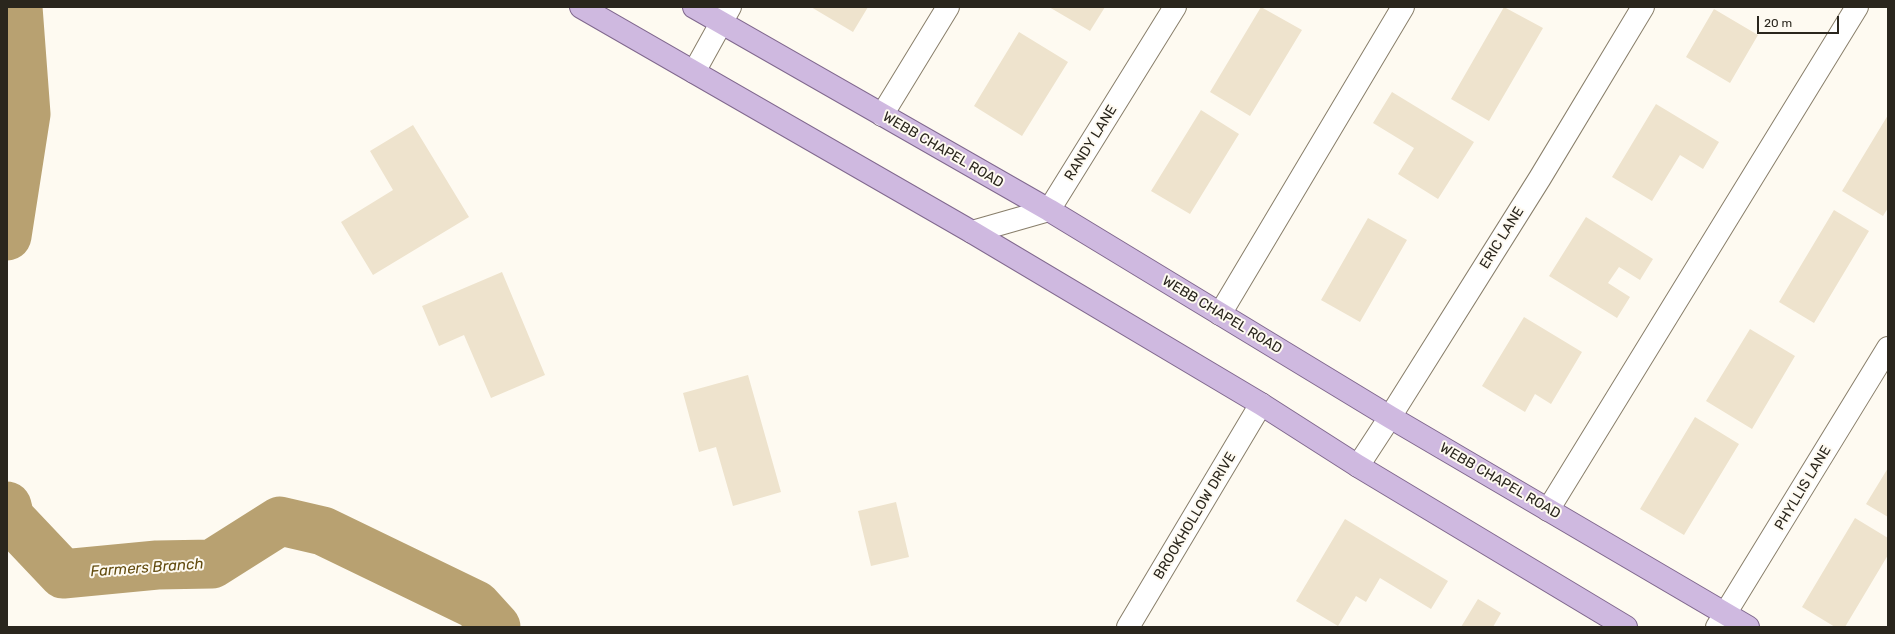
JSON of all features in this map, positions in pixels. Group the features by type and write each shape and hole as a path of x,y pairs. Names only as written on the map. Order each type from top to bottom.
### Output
{"main road":[{"path":"581,7 972,232 1261,404 1358,466 1626,627"},
{"name":"WEBB CHAPEL ROAD","path":"694,7 725,15 882,115 1049,210 1390,418 1548,510 1722,620 1748,627"}],"street":[{"path":"882,115 948,7"},
{"name":"RANDY LANE","path":"1049,210 1175,7"},
{"path":"1220,314 1404,7"},
{"name":"ERIC LANE","path":"1358,466 1390,418 1536,184 1643,7"},
{"path":"1548,510 1857,7"},
{"path":"694,72 725,15"},
{"path":"972,232 1049,210"},
{"name":"PHYLLIS LANE","path":"1722,620 1888,348"},
{"name":"BROOKHOLLOW DRIVE","path":"1128,627 1261,404"}],"building":[{"path":"811,7 868,7 853,32"},
{"path":"1049,7 1105,7 1090,31"},
{"path":"1261,7 1302,30 1250,116 1210,92"},
{"path":"1504,7 1543,28 1489,121 1451,99"},
{"path":"1714,9 1758,35 1730,83 1686,57"},
{"path":"1019,32 1068,62 1022,136 974,106"},
{"path":"1392,92 1474,142 1438,199 1398,174 1414,148 1373,123"},
{"path":"1656,104 1719,142 1703,169 1680,155 1652,201 1612,177"},
{"path":"1201,110 1239,134 1190,214 1151,191"},
{"path":"1888,115 1888,208 1883,216 1842,191"},
{"path":"413,125 469,217 373,275 341,222 393,190 370,151"},
{"path":"1834,210 1869,231 1814,323 1779,302"},
{"path":"1586,217 1653,259 1640,280 1619,267 1608,283 1630,297 1617,318 1549,276"},
{"path":"1368,218 1407,240 1360,322 1321,300"},
{"path":"502,272 545,375 491,398 464,335 439,346 422,306"},
{"path":"1524,317 1582,352 1551,404 1535,394 1525,412 1482,386"},
{"path":"1750,329 1795,356 1752,429 1706,401"},
{"path":"748,375 781,492 733,506 716,447 699,452 683,393"},
{"path":"1695,417 1739,444 1684,535 1640,509"},
{"path":"1888,468 1888,517 1866,504"},
{"path":"896,502 909,557 871,566 858,511"},
{"path":"1855,518 1888,538 1888,555 1845,627 1835,627 1802,607"},
{"path":"1345,519 1448,581 1431,609 1380,578 1366,602 1356,596 1338,626 1296,601"},
{"path":"1478,599 1501,613 1493,627 1461,627"}],"waterway":[{"name":"Farmers Branch","path":"7,236 26,114 18,7"},
{"name":"Farmers Branch","path":"7,506 10,518 63,574 157,565 212,564 280,521 323,531 476,605 496,627"}]}
